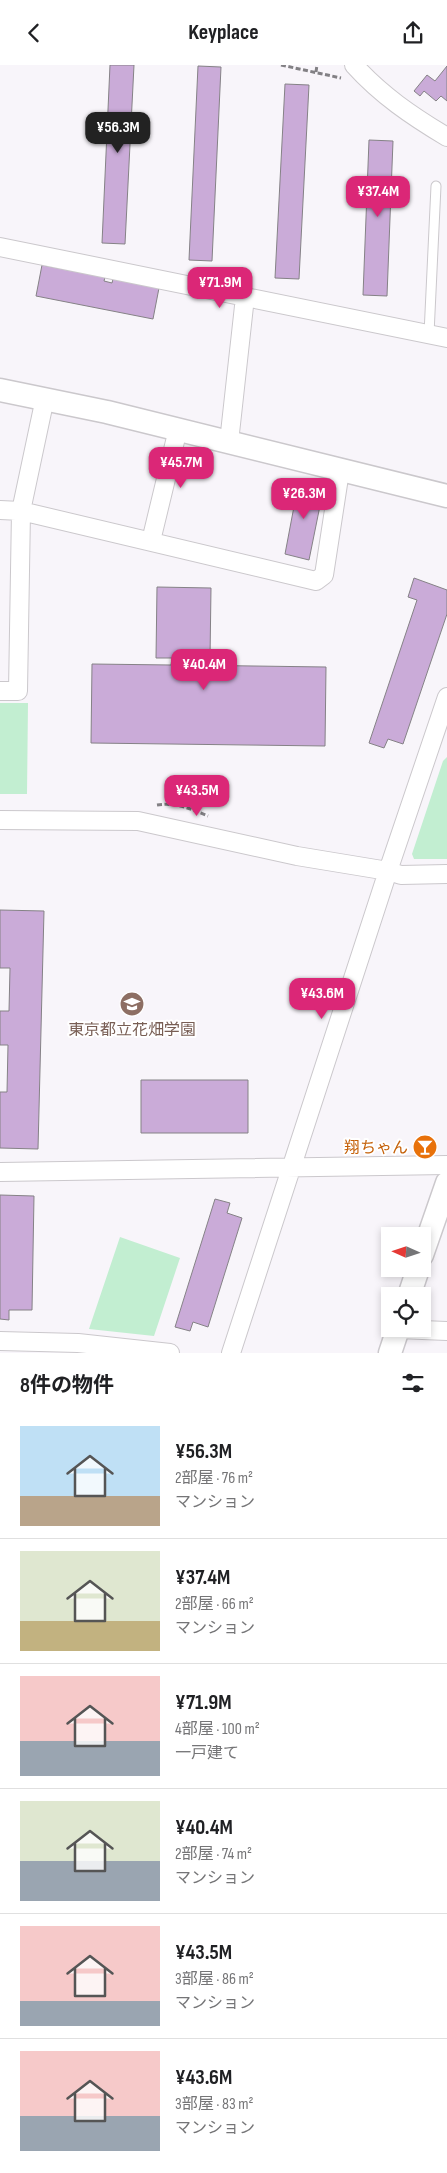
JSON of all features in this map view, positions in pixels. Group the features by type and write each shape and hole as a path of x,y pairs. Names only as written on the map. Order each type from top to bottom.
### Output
{"street":[{"path":"356,68 381,93 447,137"},
{"path":"0,247 447,338"},
{"path":"229,442 245,297"},
{"path":"0,390 45,398 178,429 340,471 447,496"},
{"path":"0,691 18,691 21,511 45,398"},
{"path":"151,541 178,429"},
{"path":"0,510 21,511 316,581 324,575 340,471"},
{"path":"231,1353 388,871 440,742 447,697"},
{"path":"0,820 138,821 297,856 388,871 401,875 447,874"},
{"path":"0,1172 447,1165"},
{"path":"431,1229 447,1183"},
{"path":"431,1330 447,1331"},
{"path":"390,1353 395,1337"},
{"path":"0,1341 50,1347 170,1353"}],"lane":[{"path":"429,334 436,187"}],"path":[{"path":"281,65 350,79 356,68"},
{"path":"316,72 317,65"}],"green space":[{"path":"0,703 28,703 27,794 0,794"},
{"path":"447,757 447,859 414,859 412,854 443,761"},
{"path":"120,1237 180,1258 154,1336 89,1329"}],"building":[{"path":"110,65 134,65 125,244 102,243"},
{"path":"198,66 221,67 212,261 189,260"},
{"path":"447,66 447,101 441,96 436,101 424,91 420,96 414,91 427,75 435,81"},
{"path":"285,84 309,85 299,279 275,278"},
{"path":"369,140 393,141 387,296 363,295"},
{"path":"42,265 105,277 104,281 112,283 113,279 159,288 153,319 36,296"},
{"path":"299,480 324,486 309,560 285,554"},
{"path":"414,578 447,590 447,614 403,744 388,739 384,748 369,743 417,600 408,597"},
{"path":"157,587 211,588 210,658 181,658 181,665 326,667 325,746 91,743 92,664 171,665 172,658 156,658"},
{"path":"0,910 44,911 38,1149 0,1148 0,1092 7,1092 8,1045 0,1045 0,1011 9,1011 10,968 0,968"},
{"path":"141,1080 248,1080 248,1133 141,1133"},
{"path":"0,1195 34,1196 32,1310 9,1310 9,1320 0,1319"},
{"path":"215,1199 230,1203 227,1213 242,1218 208,1327 193,1322 190,1331 175,1327"}],"place":[{"name":"東京都立花畑学園","path":"132,1004"},
{"name":"翔ちゃん","path":"425,1147"}]}
